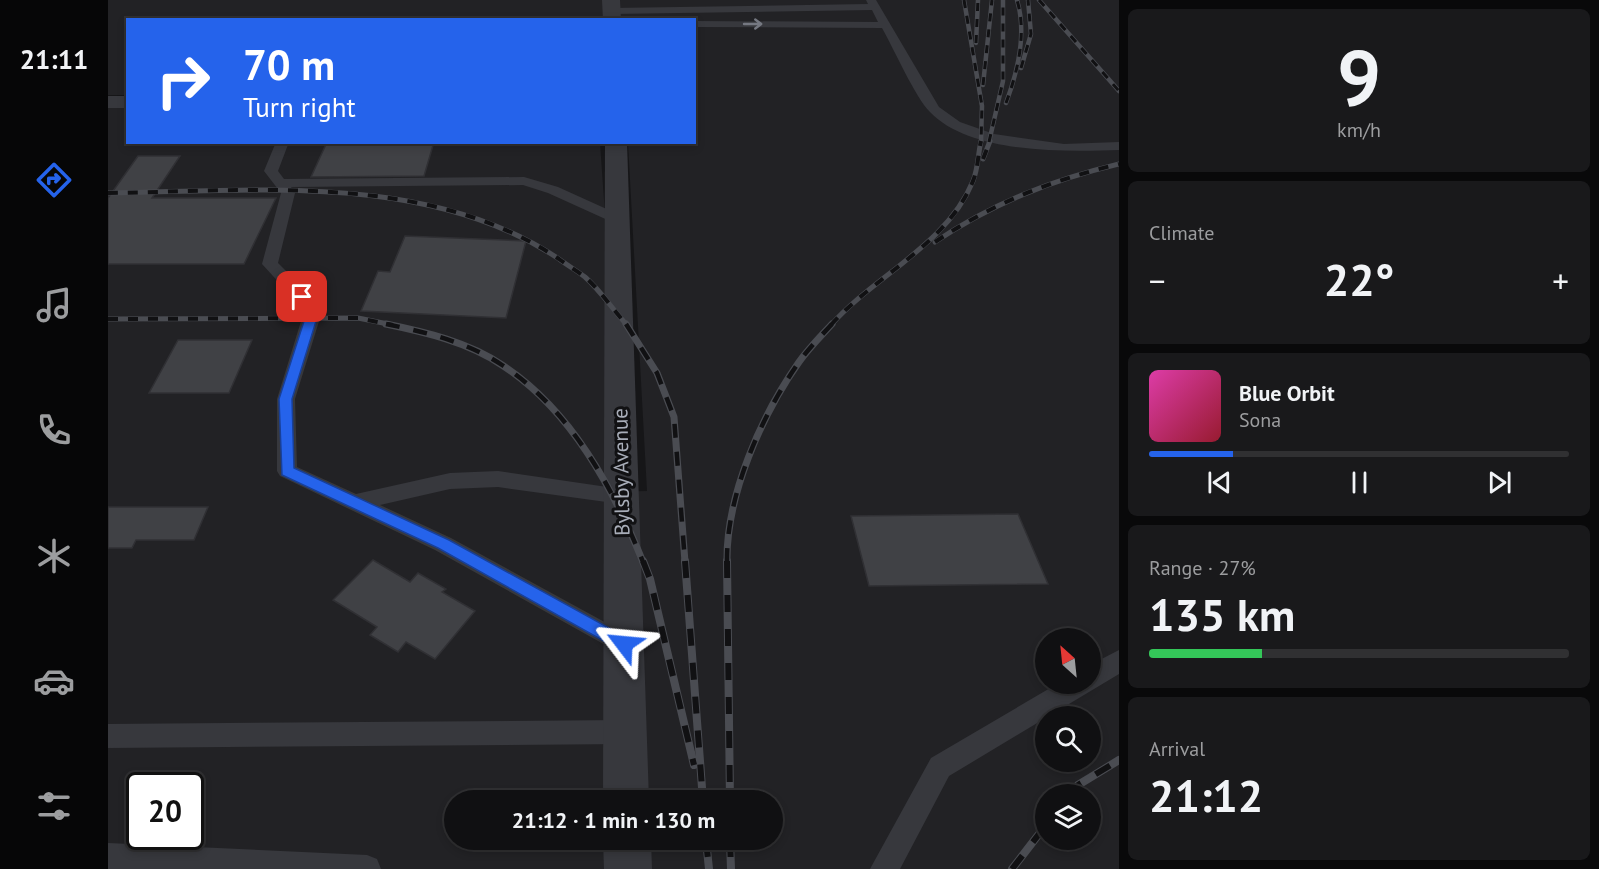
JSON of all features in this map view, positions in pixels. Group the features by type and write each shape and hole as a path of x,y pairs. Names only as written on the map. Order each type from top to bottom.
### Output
{"street":[{"path":"108,102 126,102"},
{"name":"Bylsby Avenue","path":"616,144 626,790"},
{"path":"627,850 628,869"}],"lane":[{"path":"612,10 873,3 934,109 955,125 992,138 1064,148 1119,146"},
{"path":"696,24 884,25"},
{"path":"282,144 271,171 288,193 270,264 302,297 311,318 286,399 287,471 443,544 624,644"},
{"path":"280,183 524,182 553,190 617,219"},
{"path":"354,503 450,481 498,478 621,496"},
{"path":"1101,672 1119,661"},
{"path":"884,869 940,767 1063,694"},
{"path":"108,736 625,732"},
{"path":"108,857 367,869"}],"shaded area":[{"path":"108,0 1119,0 1119,869 108,869 108,106 126,105 126,144 600,144 607,243 607,492 647,491 628,144 696,144 696,18 126,18 126,95 108,95"}],"building":[{"path":"326,144 433,144 424,176 311,177"},
{"path":"138,156 180,156 152,198 276,198 244,264 108,264 108,198"},
{"path":"405,236 526,241 506,318 361,311 378,271 390,272"},
{"path":"178,340 252,340 229,393 149,393"},
{"path":"108,507 208,507 194,540 136,540 132,548 108,548"},
{"path":"1018,514 1048,584 869,586 851,516"},
{"path":"373,560 410,582 418,573 446,589 442,592 475,611 435,659 406,642 398,652 370,635 377,627 333,600"}],"railway":[{"path":"964,0 982,106 981,142"},
{"path":"976,43 978,0"},
{"path":"983,85 992,0"},
{"path":"989,142 1003,81 1003,0"},
{"path":"1006,103 1020,52 1021,26 1017,0"},
{"path":"1021,68 1031,34 1028,0"},
{"path":"1039,0 1119,91"},
{"path":"831,325 848,307 908,259 946,224 961,204 973,181 981,141"},
{"path":"983,159 990,141"},
{"path":"935,242 1001,204 1024,194 1070,177 1119,164"},
{"path":"108,193 223,190 341,193 398,199 455,212 508,231 559,259 591,282 627,325"},
{"path":"108,319 358,318 393,325"},
{"path":"386,324 431,334 461,344 489,357 527,383 549,404 587,453 618,506 643,562"},
{"path":"626,324 657,373 674,417 685,562"},
{"path":"727,562 732,510 739,484 759,432 799,362 832,324"},
{"path":"643,561 650,579 694,765"},
{"path":"685,561 702,790"},
{"path":"727,562 730,790"},
{"path":"1080,784 1119,760"},
{"path":"1012,869 1035,839"},
{"path":"707,850 709,869"},
{"path":"730,850 731,869"}],"route":[{"path":"302,297 311,318 286,399 287,471 443,544 624,644"}]}
